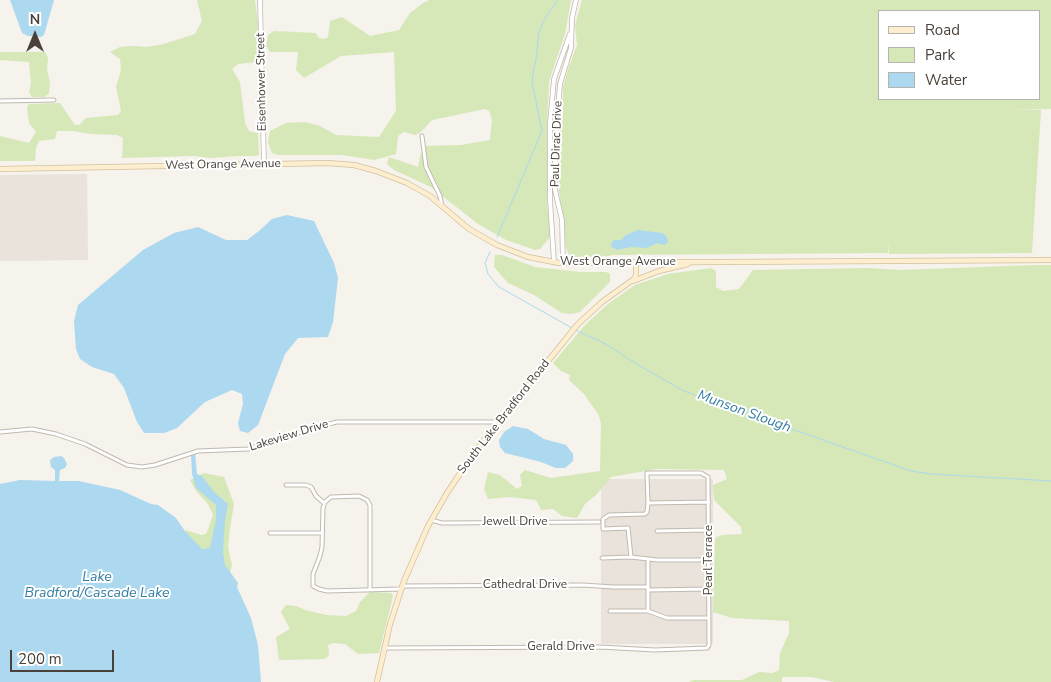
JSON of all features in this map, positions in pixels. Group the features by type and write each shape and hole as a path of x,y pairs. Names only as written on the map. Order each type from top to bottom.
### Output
{"main road":[{"name":"West Orange Avenue","path":"0,169 328,163 365,168 408,182 430,196 469,229 490,242 521,255 563,263 1051,260"},
{"path":"630,283 636,275 636,262"},
{"name":"South Lake Bradford Road","path":"377,682 384,648 402,588 421,541 431,520 468,460 578,324 602,302 630,283 664,270 704,262"}],"street":[{"name":"Eisenhower Street","path":"260,0 264,164"},
{"name":"Paul Dirac Drive","path":"554,262 550,200 550,123 554,79 567,45 576,0"},
{"name":"Paul Dirac Drive","path":"563,263 562,220 555,190 554,153 560,84 571,48 571,27"},
{"path":"0,101 54,100"},
{"path":"422,136 426,167 440,196 442,207"},
{"name":"Lakeview Drive","path":"0,432 44,431 85,444 127,465 142,467 155,465 198,451 248,449 337,422 498,422"},
{"name":"Pearl Terrace","path":"648,503 647,474 704,474 708,479 709,618"},
{"path":"286,485 306,485 311,487 324,504"},
{"path":"270,533 322,534 324,504 331,497 359,496 369,503 371,509 370,590"},
{"path":"631,557 628,528 603,529 603,519 605,517 609,515 645,514 648,503 709,502"},
{"name":"Jewell Drive","path":"431,520 442,523 599,522"},
{"path":"657,531 709,530"},
{"name":"Cathedral Drive","path":"322,534 321,553 312,578 314,586 319,589 370,590 583,585 709,589"},
{"path":"602,558 631,557 648,560 709,560"},
{"path":"648,560 648,611"},
{"path":"610,611 648,611 667,618 709,618"},
{"name":"Gerald Drive","path":"384,648 600,646 655,650 701,649 707,648 709,645 709,618"}],"shaded area":[{"path":"87,174 88,260 0,261 0,175"},
{"path":"601,479 713,479 713,644 601,644"}],"green space":[{"path":"197,0 255,0 258,24 257,62 238,64 232,69 240,82 245,123 249,131 258,133 259,155 209,158 193,156 122,158 123,138 117,135 57,131 55,139 39,141 36,148 35,161 0,161 0,136 29,143 36,132 29,123 27,107 29,104 60,103 75,125 79,125 86,118 118,115 121,111 116,87 121,70 120,59 110,52 120,47 147,47 164,44 195,34 202,21"},
{"path":"430,0 571,0 565,34 549,81 547,204 551,236 540,249 535,250 506,240 478,224 431,187 394,170 387,164 389,157 418,167 420,156 425,146 461,145 490,140 492,119 489,111 485,109 432,120 420,133 415,135 404,132 398,136 396,154 374,160 342,155 278,155 272,153 268,142 270,131 286,123 305,122 320,126 336,135 379,137 396,111 394,52 341,56 304,78 296,70 298,52 270,52 266,46 268,35 274,31 316,33 319,38 325,39 328,37 330,21 342,17 370,36 399,30 410,13"},
{"path":"582,0 1051,0 1051,109 1009,110 1041,110 1032,253 889,254 888,243 888,253 570,257 566,248 559,191 559,134 563,111 563,87 577,45 575,25"},
{"path":"0,52 45,52 48,58 49,93 45,97 32,97 29,92 31,83 29,62 0,60"},
{"path":"495,255 502,255 535,267 580,272 606,272 610,274 610,282 580,312 562,313 534,295 508,283 494,267"},
{"path":"1051,265 1051,682 834,682 812,677 782,677 782,682 689,682 693,680 742,680 759,672 772,673 779,670 780,653 789,633 789,621 732,618 713,612 715,538 722,535 742,534 741,527 714,500 713,485 727,479 724,470 657,469 611,477 596,495 585,504 577,518 562,516 553,509 541,510 536,500 509,497 488,499 484,489 488,472 500,475 517,489 522,486 520,475 525,470 551,478 600,471 601,423 598,414 584,394 569,380 570,375 561,371 553,363 586,324 608,304 635,285 668,274 711,268 716,271 716,287 723,291 739,289 753,270 867,268 901,270"},
{"path":"204,473 224,477 234,504 228,547 232,565 229,577 185,534 186,530 201,535 206,534 209,527 213,514 190,480"},
{"path":"370,592 391,593 393,596 379,653 358,654 345,644 333,643 328,645 329,655 325,659 279,660 276,637 290,629 281,612 286,605 326,615 346,616 356,611 360,602"}],"water":[{"path":"10,0 54,0 44,35 41,37 28,36 22,33"},
{"path":"287,215 314,221 334,263 338,278 333,322 328,337 298,338 285,354 258,425 248,433 240,431 238,423 243,404 242,394 232,390 205,402 177,428 164,433 144,433 137,422 124,388 114,374 92,367 80,359 76,349 74,321 78,305 143,250 174,233 198,227 226,240 247,240 272,219"},
{"path":"638,230 662,233 667,237 668,242 665,245 657,243 647,248 631,247 617,250 611,246 614,240 621,240 626,235"},
{"path":"513,426 528,429 544,439 566,445 573,454 573,461 565,468 556,468 541,462 505,453 500,447 499,440 504,432"},
{"name":"Lake Bradford/Cascade Lake","path":"195,453 197,474 202,476 213,491 228,504 223,553 225,565 238,583 237,587 251,618 258,645 261,682 0,682 0,484 20,480 55,481 55,470 51,467 50,460 61,456 67,464 65,468 60,470 59,481 79,481 120,490 151,504 158,505 176,518 202,549 210,548 216,520 216,505 196,488 192,474 191,455"}],"waterway":[{"name":"Munson Slough","path":"497,237 542,131 532,82 539,32 545,18 558,0"},
{"name":"Munson Slough","path":"490,252 485,263 488,274 499,287 572,328"},
{"name":"Munson Slough","path":"575,330 604,343 684,391 911,471 931,474 1051,481"}]}
